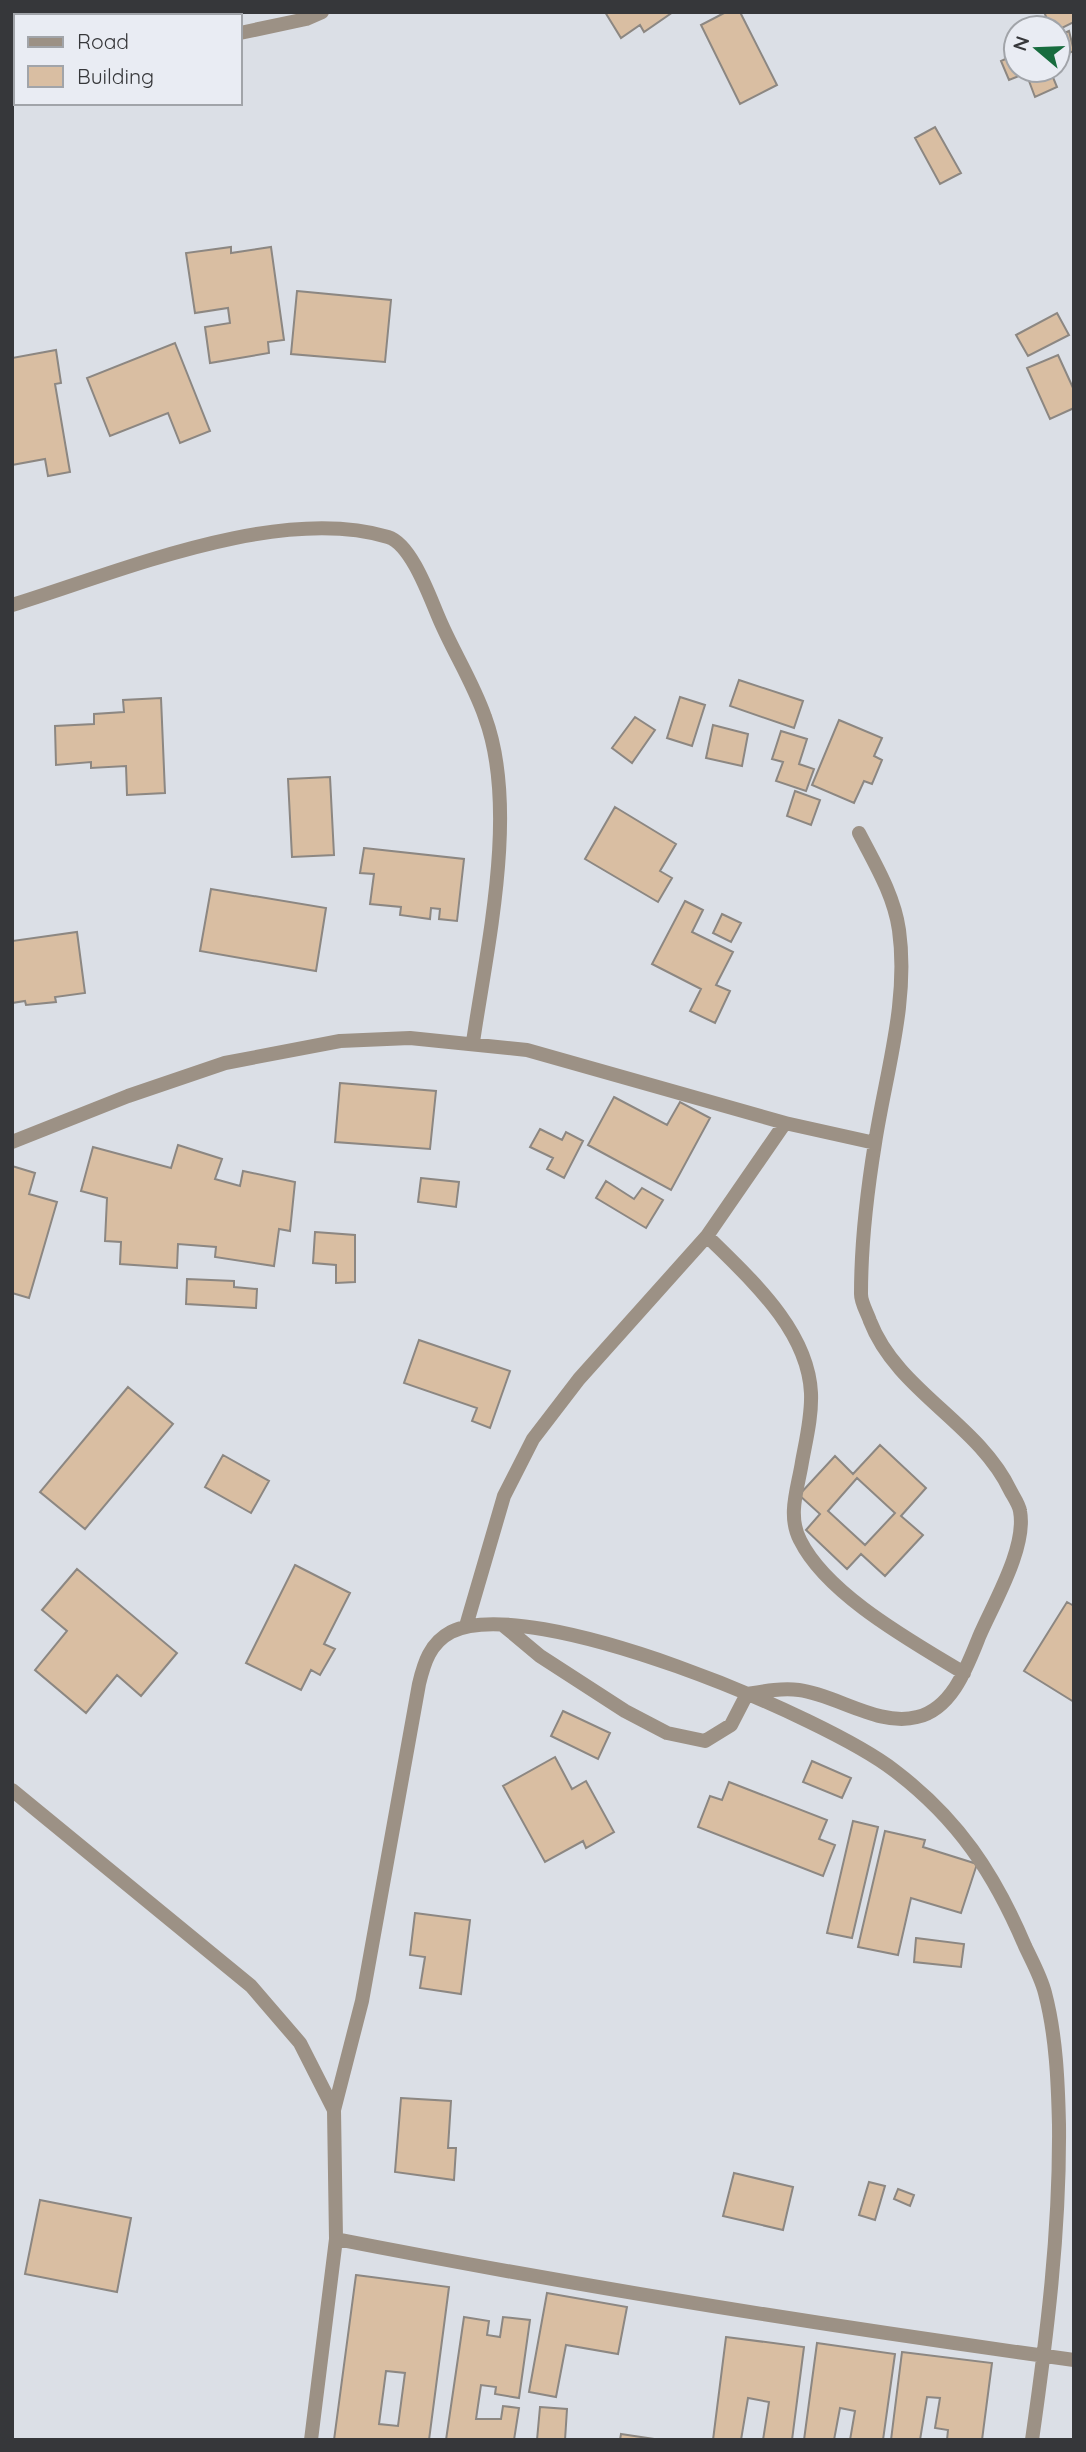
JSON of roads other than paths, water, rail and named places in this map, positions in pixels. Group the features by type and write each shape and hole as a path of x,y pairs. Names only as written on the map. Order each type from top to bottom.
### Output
{"street":[{"path":"242,33 306,19 322,12"},
{"path":"12,605 212,543 280,530 330,528 390,538 404,550 426,587 485,716 497,763 499,846 473,1042"},
{"path":"747,1694 771,1690 800,1690 900,1720 920,1717 943,1703 964,1673 1008,1573 1018,1539 1020,1511 1003,1476 968,1435 909,1378 877,1340 861,1298 864,1231 875,1143 894,1040 902,972 899,928 889,892 859,833"},
{"path":"12,1142 128,1096 225,1063 340,1041 410,1038 473,1042 527,1050 785,1123 875,1143"},
{"path":"466,1626 504,1496 533,1439 579,1379 707,1236 785,1123"},
{"path":"707,1236 771,1304 794,1337 806,1363 811,1393 808,1427 794,1496 794,1520 799,1538 826,1575 867,1611 964,1673"},
{"path":"503,1625 579,1683 667,1733 705,1741 731,1725 747,1694"},
{"path":"311,2440 336,2239 334,2110 362,2001 424,1662 434,1644 448,1633 466,1626 503,1625 598,1640 687,1669 747,1694 892,1769 933,1803 975,1849 1012,1915 1045,1991 1058,2075 1056,2251 1032,2440"},
{"path":"12,1790 251,1986 300,2043 334,2110"},
{"path":"336,2239 509,2273 1074,2360"}]}
